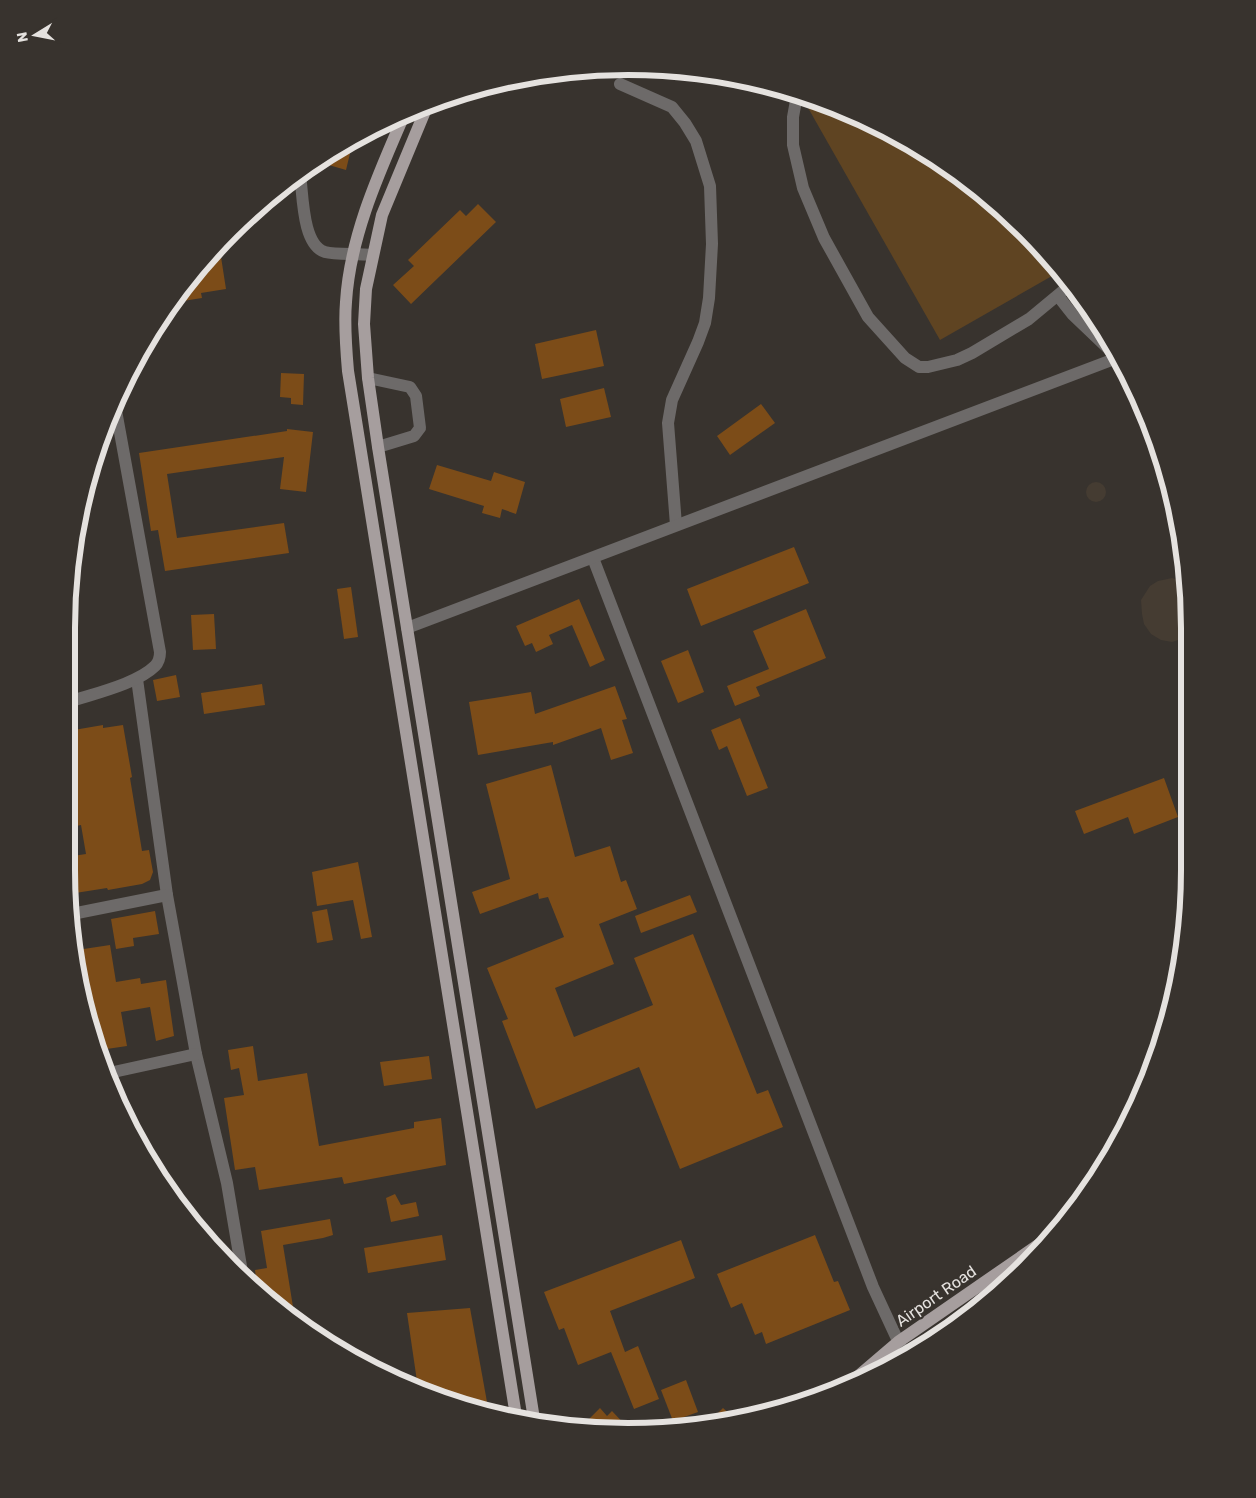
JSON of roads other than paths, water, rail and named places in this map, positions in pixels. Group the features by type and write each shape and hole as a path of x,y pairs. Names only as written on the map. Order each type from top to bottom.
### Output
{"main road":[{"path":"424,114 382,215 372,255 366,288 364,324 368,378 533,1414"},
{"path":"400,124 369,200 354,253 346,302 345,338 348,371 515,1411"},
{"name":"Airport Road","path":"866,1369 898,1342 1027,1253"}],"street":[{"path":"620,84 672,107 696,141 710,186 712,244 709,298 705,323 672,400 668,423 676,525"},
{"path":"796,101 793,117 793,145 803,188 820,230 868,317 905,358 919,367 928,367 957,360 1029,319 1065,289"},
{"path":"301,182 308,235 316,248 326,252 372,255"},
{"path":"1058,296 1073,315 1100,341"},
{"path":"408,628 1111,359"},
{"path":"368,378 410,387 416,396 420,428 414,436 378,447"},
{"path":"75,700 137,679 154,667 159,660 160,652 116,418"},
{"path":"592,558 873,1286 902,1350"},
{"path":"137,679 167,895 196,1054 227,1182 241,1265"},
{"path":"77,913 167,895"},
{"path":"113,1072 196,1054"}]}
